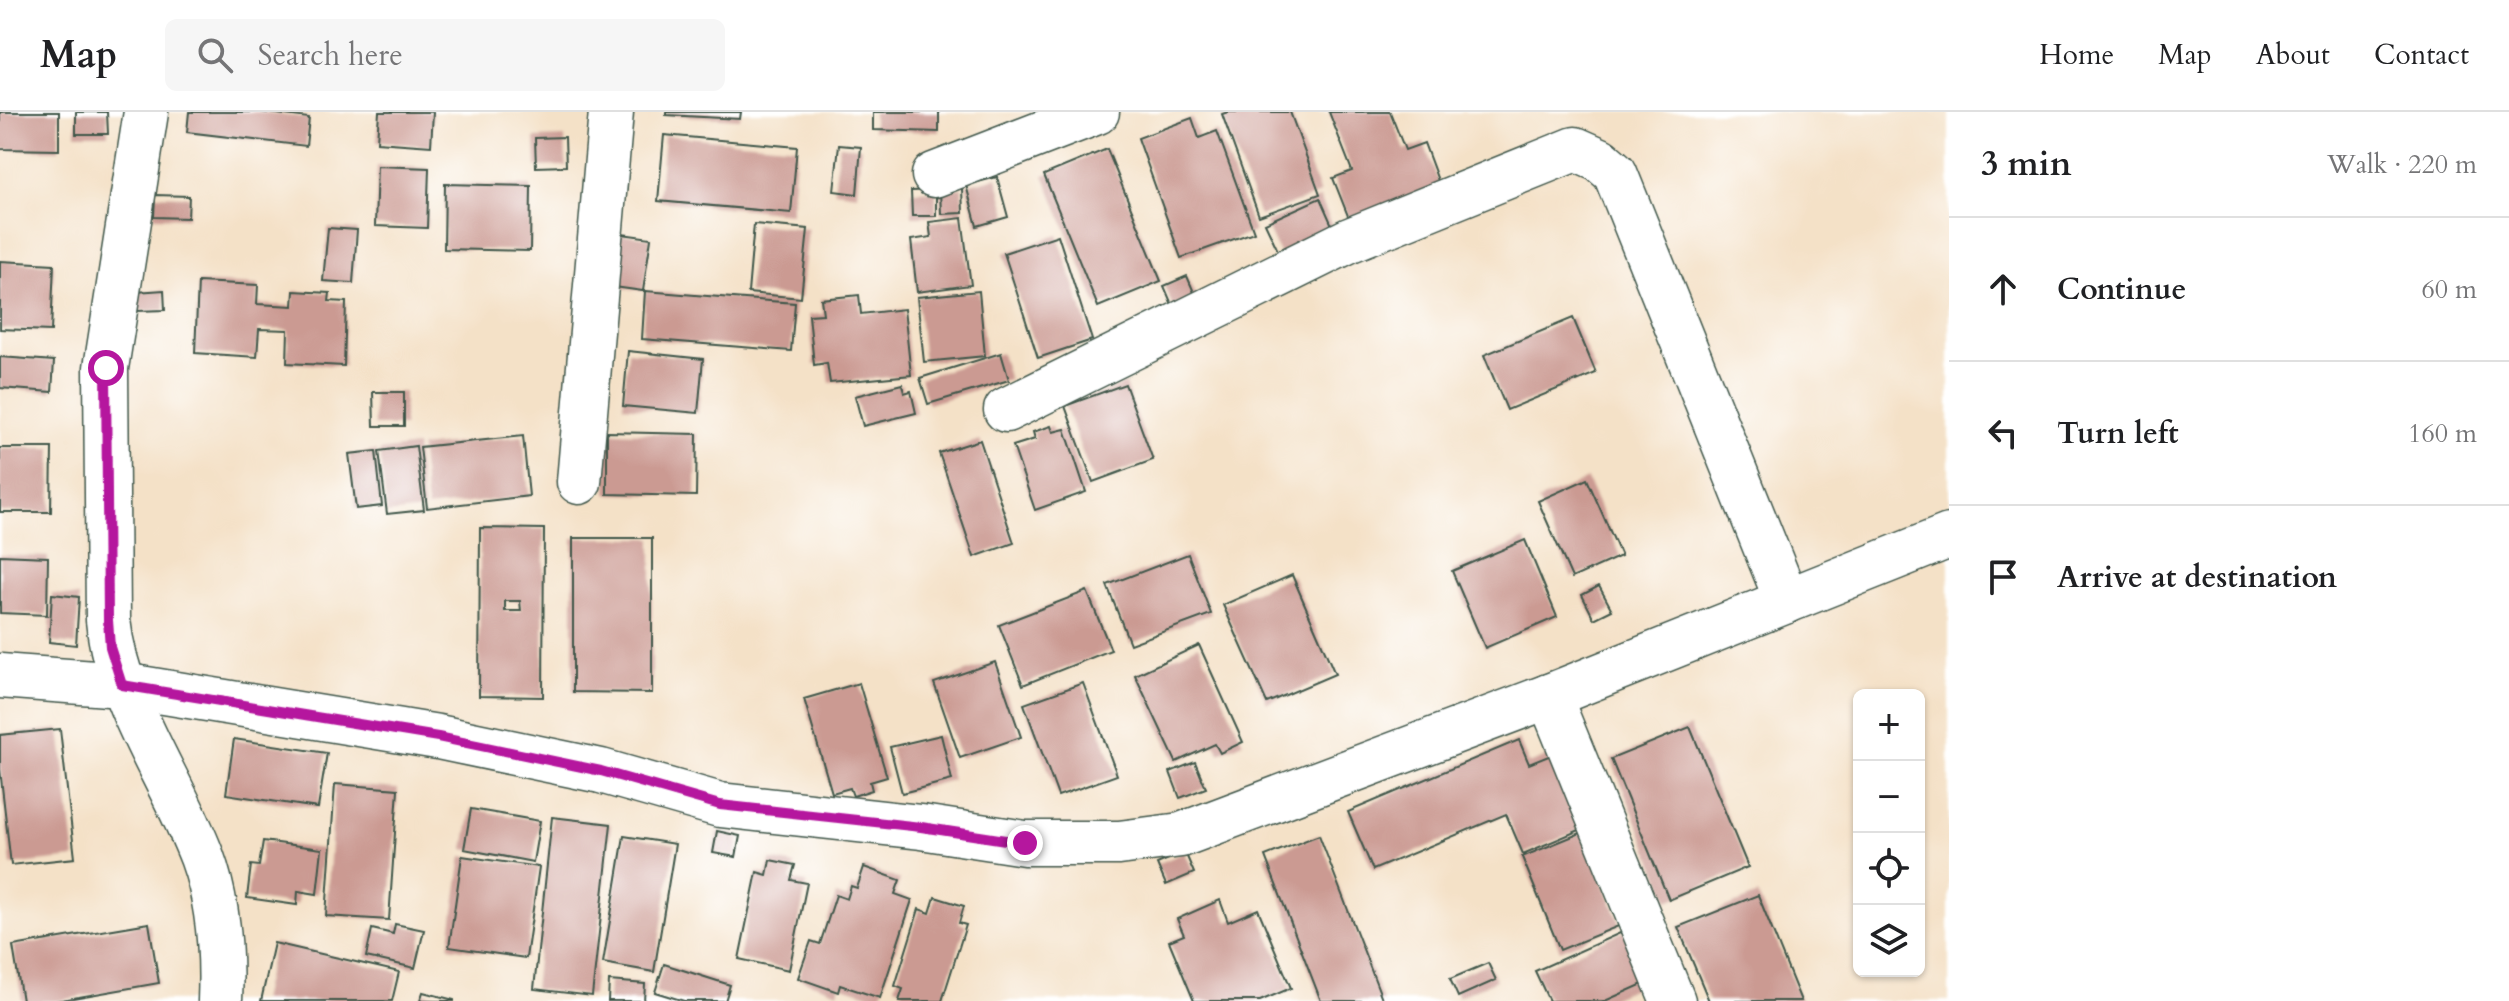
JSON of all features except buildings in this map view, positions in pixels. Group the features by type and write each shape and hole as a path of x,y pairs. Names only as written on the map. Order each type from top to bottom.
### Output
{"street":[{"path":"146,112 106,368 110,647 122,685 203,859 219,924 222,961 220,1001"},
{"path":"579,482 611,112"},
{"path":"934,175 1097,112"},
{"path":"1006,410 1350,240 1575,149 1600,160 1615,173 1787,601"},
{"path":"0,676 122,685 453,740 601,771 720,805 921,827 1025,843 1119,843 1181,835 1549,696 1949,536"},
{"path":"1549,696 1673,1001"}],"route":[{"path":"106,368 108,620 110,647 122,685 438,737 601,771 720,805 921,827 1025,843"}]}
